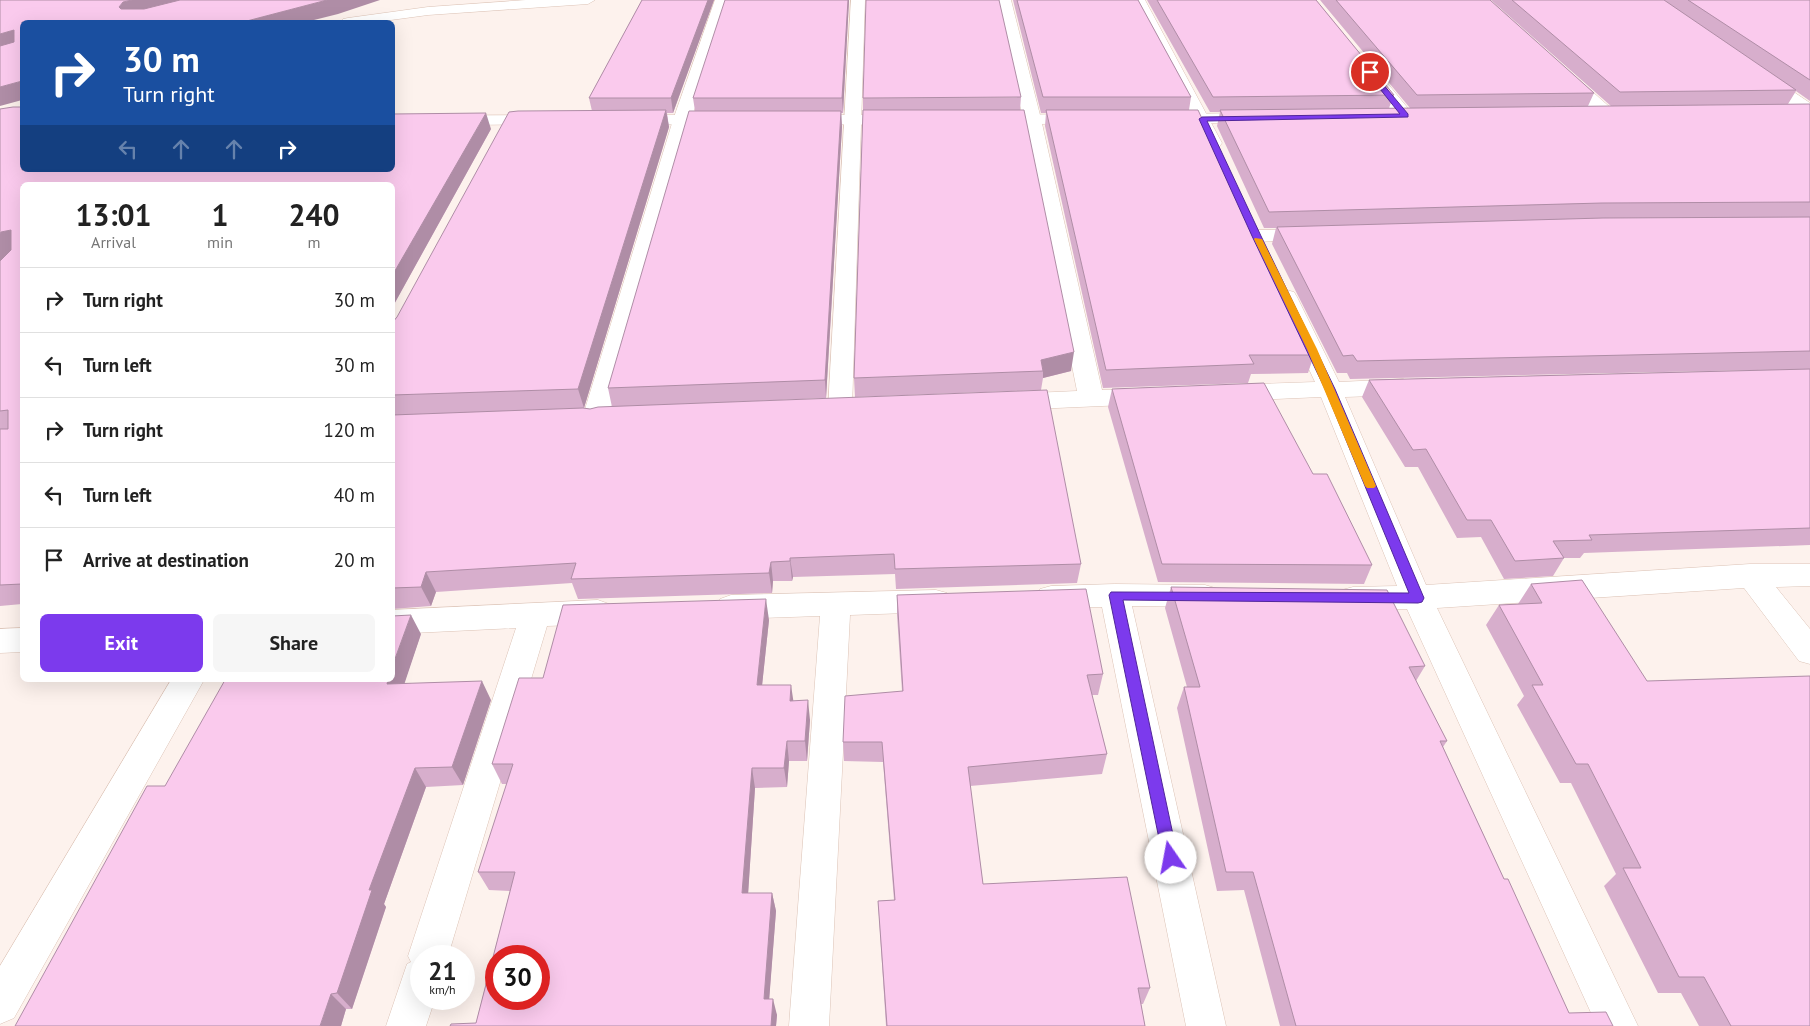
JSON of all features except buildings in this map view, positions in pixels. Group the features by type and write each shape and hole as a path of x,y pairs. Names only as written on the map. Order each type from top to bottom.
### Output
{"street":[{"path":"361,20 452,8 588,0"},
{"path":"595,418 682,120 722,0"},
{"path":"840,409 858,0"},
{"path":"1004,0 1032,119 1091,398"},
{"path":"1138,0 1202,119 1223,164"},
{"path":"1361,62 1406,116"},
{"path":"1551,63 1607,114"},
{"path":"1745,67 1810,112"},
{"path":"1781,112 1810,112"},
{"path":"1578,114 1627,114"},
{"path":"1386,116 1425,116"},
{"path":"1155,119 1270,118"},
{"path":"973,120 1098,119"},
{"path":"395,121 504,128 556,120"},
{"path":"614,120 739,120"},
{"path":"787,120 913,120"},
{"path":"1244,209 1330,389 1418,598 1618,1026"},
{"path":"1256,236 1326,234"},
{"path":"1211,393 1420,387"},
{"path":"985,403 1171,395"},
{"path":"1750,575 1810,652"},
{"path":"1330,597 1418,598 1750,575 1810,575"},
{"path":"1115,595 1206,1026"},
{"path":"1026,598 1115,595 1232,596"},
{"path":"700,608 966,600"},
{"path":"809,1026 836,604"},
{"path":"395,622 623,611"},
{"path":"431,945 536,614"},
{"path":"0,641 20,640"},
{"path":"0,1004 187,682"},
{"path":"406,1026 411,1010"}],"slow traffic":[{"path":"1258,239 1312,349 1370,486"}],"route":[{"path":"1171,858 1115,595 1418,598 1312,349 1256,236 1202,119 1406,116 1370,72"}]}
